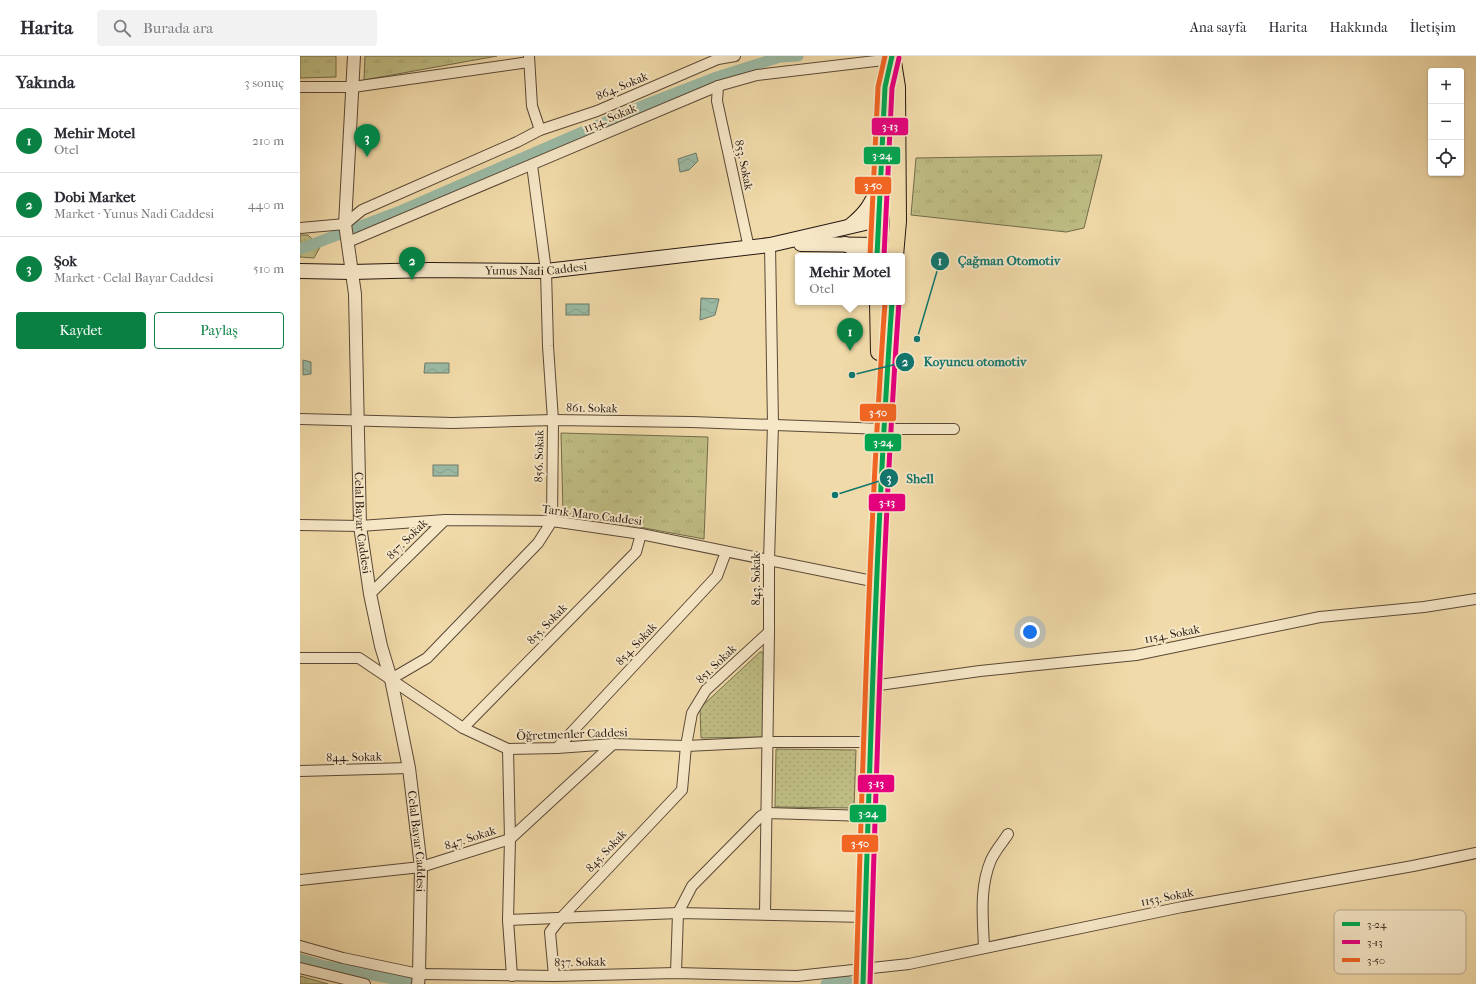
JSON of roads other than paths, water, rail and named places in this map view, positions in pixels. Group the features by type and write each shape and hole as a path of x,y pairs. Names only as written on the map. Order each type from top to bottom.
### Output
{"main road":[{"path":"892,58 897,87 898,221 896,250 877,250 885,87 892,58"},
{"path":"847,228 863,215 870,206 880,187"},
{"path":"878,220 898,221"},
{"name":"Yunus Nadi Caddesi","path":"300,271 546,271 770,245 878,220"},
{"path":"844,244 860,253"},
{"name":"Yunus Nadi Caddesi","path":"770,245 844,244 877,250"},
{"path":"878,305 879,365 883,429"},
{"path":"864,976 872,686 883,429 892,305"}],"street":[{"name":"Celal Bayar Caddesi","path":"354,56 346,224 355,294 359,420 360,526 370,594 381,646 391,679 409,768 421,867 418,979"},
{"name":"864. Sokak","path":"346,224 362,210 517,142 540,130 597,111 717,58 735,56"},
{"name":"1134. Sokak","path":"348,241 718,86 757,75 892,58"},
{"path":"300,87 353,87 529,59 532,106 540,130"},
{"name":"853. Sokak","path":"718,86 717,101 749,248"},
{"name":"856. Sokak","path":"532,165 546,271 548,346 553,420 552,521"},
{"path":"300,228 346,224"},
{"name":"843. Sokak","path":"765,914 769,561 774,424 770,245"},
{"name":"861. Sokak","path":"300,419 453,423 553,420 774,424 883,429 954,429"},
{"name":"Tarık Maro Caddesi","path":"300,525 360,526 445,520 552,521 641,534 877,582"},
{"name":"857. Sokak","path":"370,594 445,520"},
{"path":"391,679 427,658 538,543 552,521"},
{"name":"855. Sokak","path":"463,728 636,552 641,534"},
{"name":"854. Sokak","path":"557,748 717,576 726,552"},
{"name":"1154. Sokak","path":"872,686 1136,654 1320,617 1401,609 1476,599"},
{"name":"851. Sokak","path":"686,746 692,713 706,690 769,632"},
{"name":"Öğretmenler Caddesi","path":"300,658 359,658 463,728 508,749 557,748 613,744 686,746 768,742 870,742"},
{"name":"847. Sokak","path":"300,880 421,867 510,839 613,744"},
{"name":"845. Sokak","path":"554,976 550,932 561,918 682,790 686,746"},
{"path":"508,749 510,839 508,920 512,976"},
{"name":"844. Sokak","path":"300,771 409,768"},
{"path":"676,973 678,913 692,886 761,816 767,813 868,816"},
{"path":"984,948 982,908 984,882 991,859 1008,834"},
{"name":"1153. Sokak","path":"864,976 909,964 1182,907 1413,866 1476,853"},
{"path":"508,920 678,913 866,917"},
{"name":"837. Sokak","path":"300,946 418,979 676,973 864,976"},
{"path":"300,968 364,984"}],"water":[{"path":"696,153 698,161 689,170 680,172 678,159"},
{"path":"701,298 719,299 715,315 700,320"},
{"path":"566,304 589,304 589,315 566,315"},
{"path":"303,360 311,362 311,374 303,375"},
{"path":"425,363 449,363 449,373 424,373"},
{"path":"433,465 458,465 458,476 433,476"}],"waterway":[{"path":"300,249 398,212 642,106 717,77 780,57 798,56"},
{"path":"300,959 325,966 420,984"},
{"path":"826,984 847,981"}],"place":[{"name":"Şok","path":"367,157"},
{"name":"Dobi Market","path":"412,280"},
{"name":"Çağman Otomotiv","path":"917,339"},
{"name":"Mehir Motel","path":"850,351"},
{"name":"Koyuncu otomotiv","path":"852,375"},
{"name":"Shell","path":"835,495"}]}
